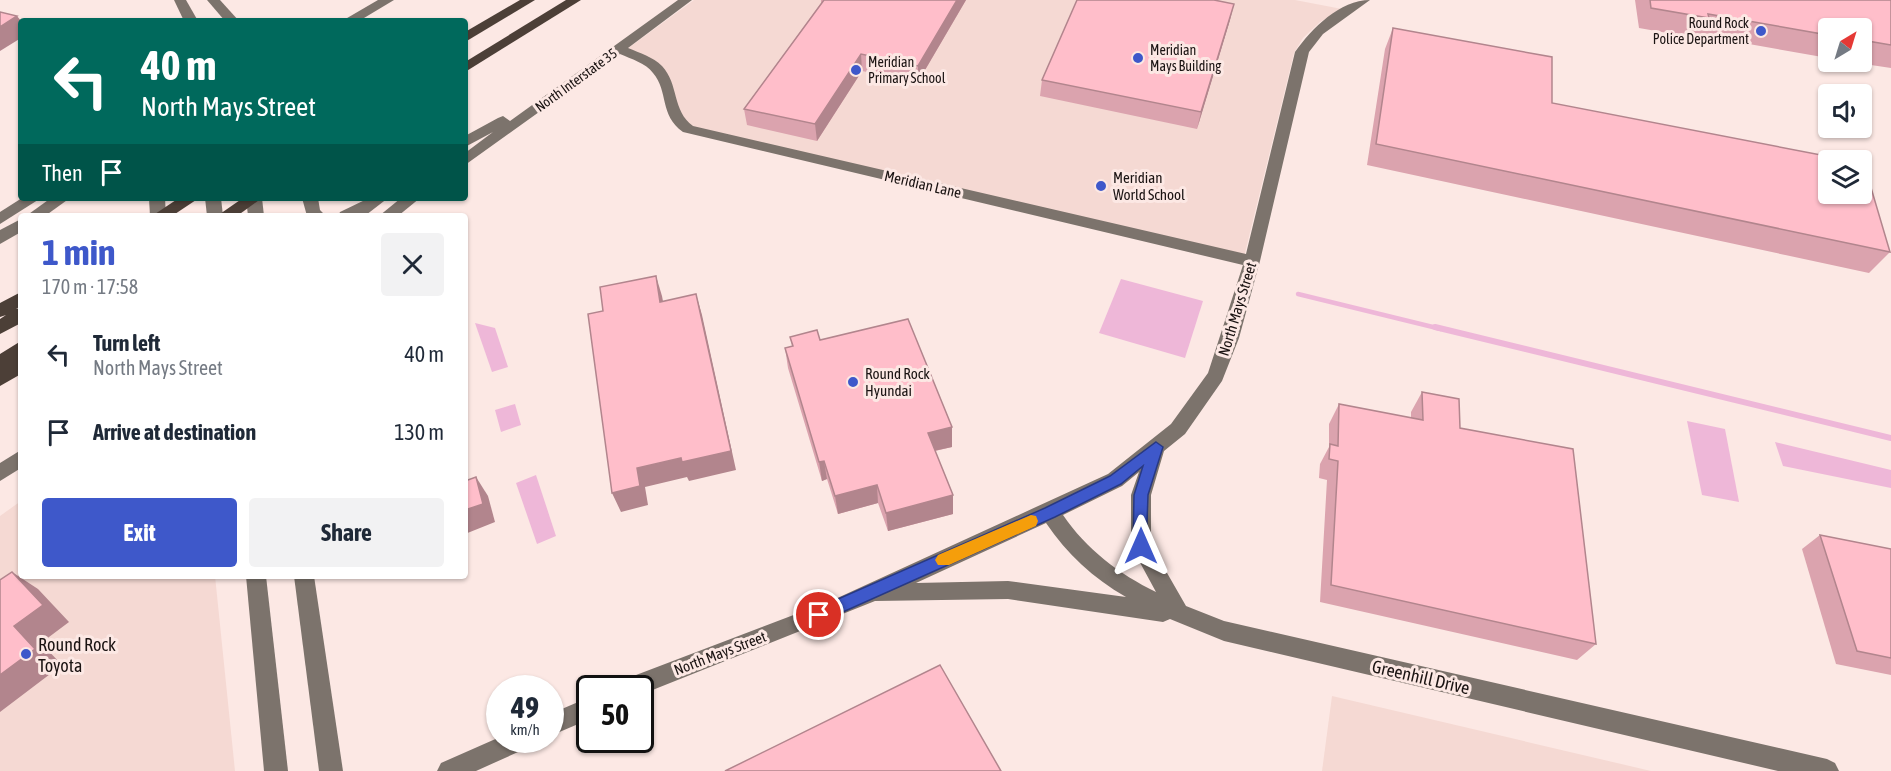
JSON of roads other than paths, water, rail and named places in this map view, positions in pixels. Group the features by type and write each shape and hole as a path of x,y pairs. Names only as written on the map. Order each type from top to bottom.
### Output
{"highway":[{"path":"468,36 529,0"},
{"path":"468,66 574,0"},
{"path":"164,213 186,201"},
{"path":"181,213 200,201"},
{"path":"230,213 249,201"},
{"path":"0,311 18,300"},
{"path":"0,328 18,316"},
{"path":"0,363 18,350"},
{"path":"0,378 18,367"}],"main road":[{"path":"180,0 189,18"},
{"path":"212,0 221,18"},
{"path":"212,0 229,18"},
{"path":"355,18 388,0"},
{"name":"North Interstate 35","path":"468,158 686,0"},
{"name":"North Mays Street","path":"654,679 840,607 1050,513 1115,480 1178,429 1215,376 1230,338 1244,282 1252,261 1302,52 1318,31 1364,0"},
{"path":"635,37 631,48 636,56"},
{"name":"Meridian Lane","path":"619,49 659,70 677,122 688,129 1252,261"},
{"path":"468,140 568,86"},
{"path":"0,219 28,201"},
{"path":"39,213 57,201"},
{"path":"354,213 375,201"},
{"path":"391,213 408,201"},
{"path":"0,238 18,226"},
{"path":"1215,252 1242,248 1257,240"},
{"path":"1215,252 1233,267 1244,282"},
{"path":"1156,447 1141,495 1141,546 1180,615"},
{"path":"0,473 18,460"},
{"name":"Greenhill Drive","path":"1050,513 1072,543 1104,571 1139,594 1180,615 1224,631 1827,771"},
{"path":"256,579 276,771"},
{"path":"304,579 332,771"},
{"path":"869,593 1008,590 1180,615"},
{"path":"449,771 490,753"}],"waterway":[{"path":"1298,294 1441,329"},
{"path":"1435,327 1891,438"}],"place":[{"name":"Round Rock Police Department","path":"1761,31"},
{"name":"Meridian Mays Building","path":"1138,58"},
{"name":"Meridian Primary School","path":"856,70"},
{"name":"Meridian World School","path":"1101,186"},
{"name":"Round Rock Hyundai","path":"853,382"},
{"name":"Round Rock Toyota","path":"26,654"}]}
